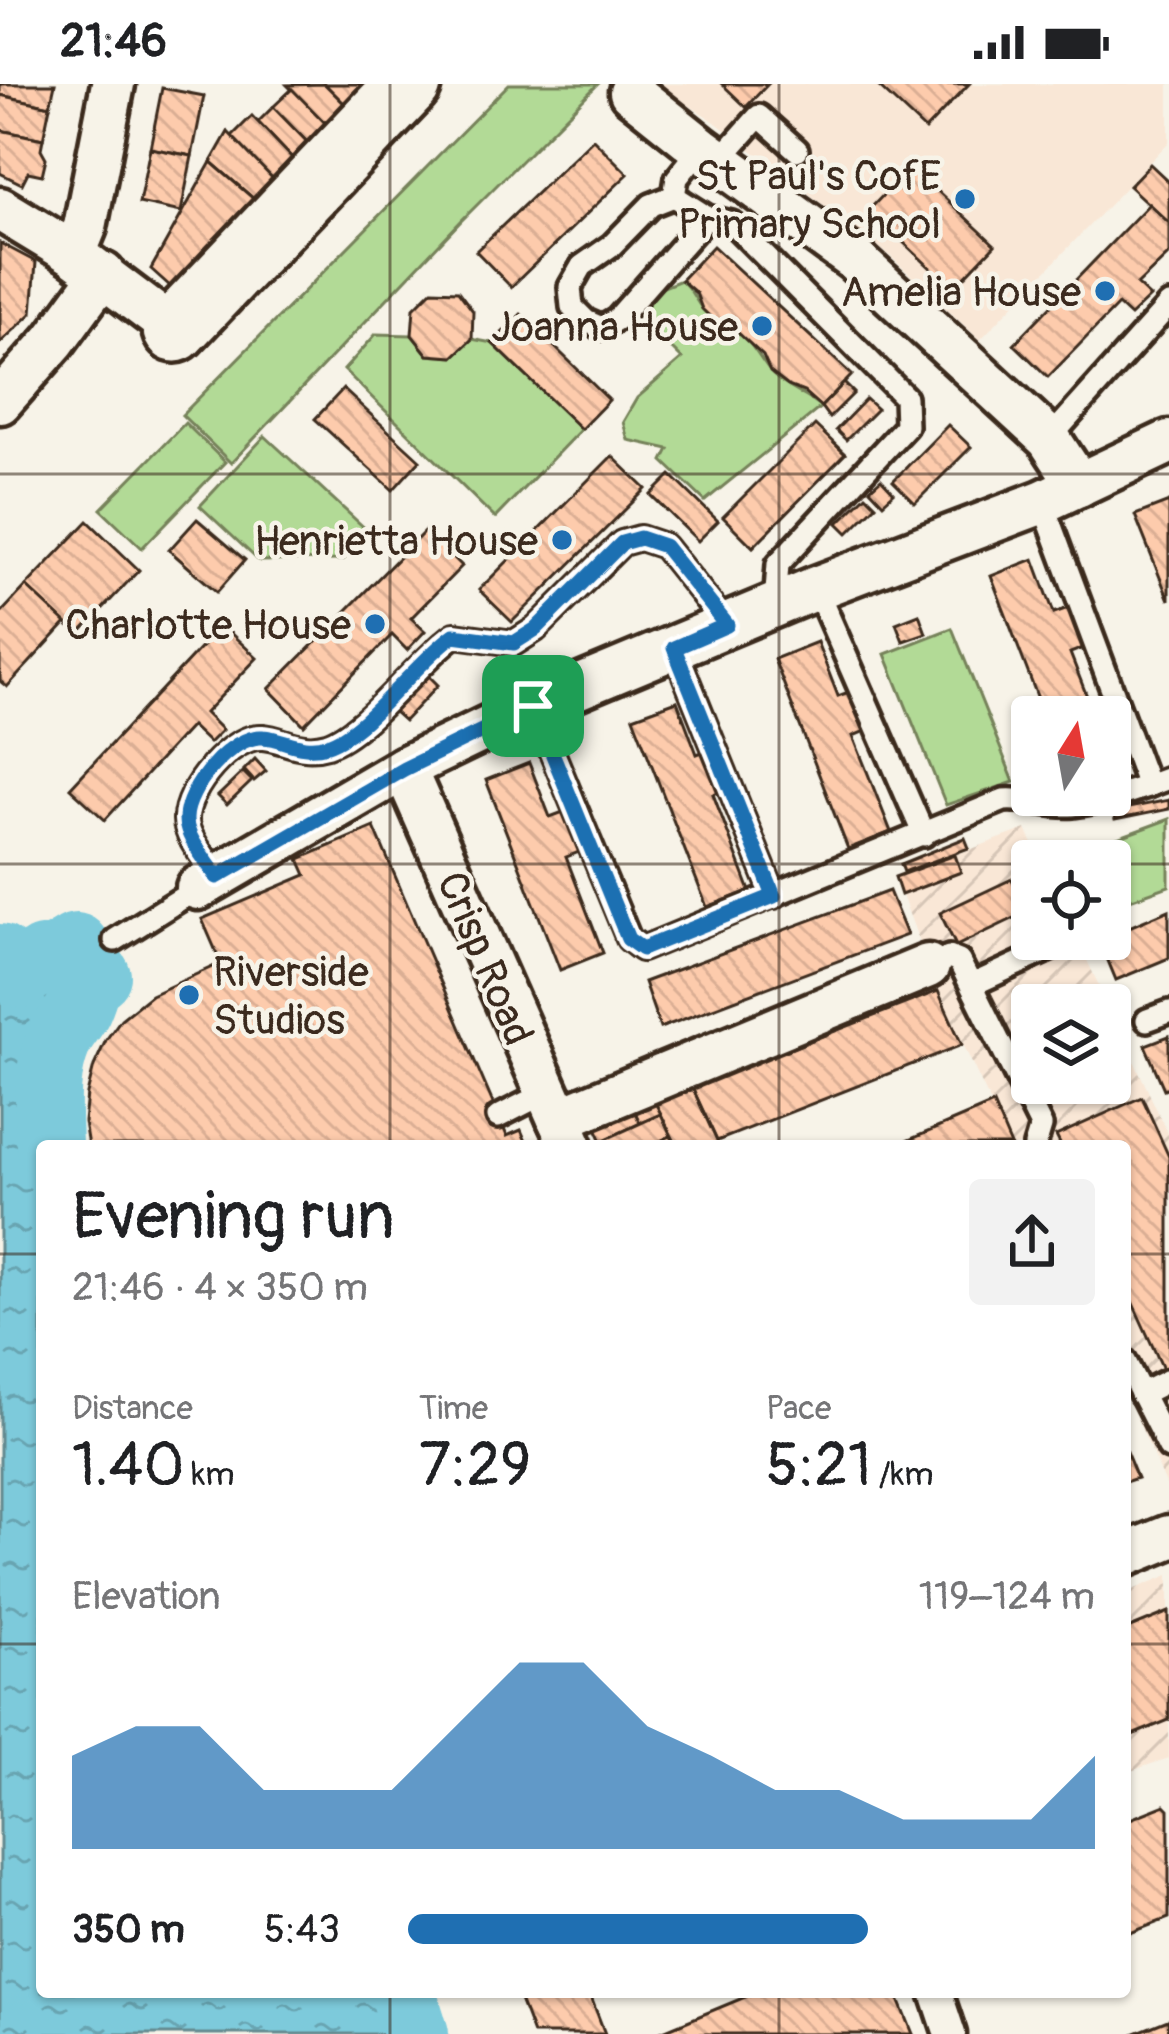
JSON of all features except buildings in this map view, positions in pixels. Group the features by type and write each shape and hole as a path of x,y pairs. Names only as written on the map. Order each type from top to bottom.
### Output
{"main road":[{"path":"175,330 409,84"}],"street":[{"path":"0,402 54,341 88,264 85,227 113,84"},
{"path":"631,92 854,259 1049,439 1060,494"},
{"path":"0,209 88,264 175,330"},
{"path":"207,882 404,769 533,706 1060,494 1169,442"},
{"name":"Crisp Road","path":"404,769 559,1119"},
{"path":"559,1119 928,966"},
{"path":"1131,1553 1169,1537"},
{"path":"938,1998 950,2034"}],"lane":[{"path":"674,196 676,178 759,116 797,150"},
{"path":"674,196 707,217 732,223 905,397 906,426 778,564 776,606"},
{"path":"674,196 651,205 612,245 582,266 570,287 572,307 586,321 602,328 617,319 707,217"},
{"path":"1049,439 1169,305"},
{"path":"533,706 628,939 642,949 1004,800 1027,798 1073,805 1158,782 1060,494"},
{"path":"115,940 207,882 185,824 188,806 199,780 239,742 263,737 302,747 327,745 353,730 454,635 514,643 536,629 622,543 640,538 664,546 727,625"},
{"path":"817,588 924,835"},
{"path":"674,648 774,896"},
{"path":"928,966 949,957 959,961 1011,1065"},
{"path":"972,985 1026,960"},
{"path":"1030,1104 1041,1126 1037,1140"},
{"path":"498,1117 559,1119"},
{"path":"1131,1373 1169,1448"},
{"path":"1141,1394 1169,1380"}],"shaded area":[{"name":"St Paul's CofE Primary School","path":"654,84 1169,84 1169,142 980,340 889,255 711,119"},
{"path":"1026,829 1031,840 1011,840 1011,960 1087,960 1098,984 1011,984 1011,1104 1131,1104 1131,1054 1169,1136 1169,1409 1164,1411 1169,1418 1169,1491 1131,1405 1131,1140 1008,1140 938,991 895,877"},
{"path":"1169,1575 1169,1758 1131,1771 1131,1591"}],"green space":[{"path":"509,84 598,84 231,463 182,415"},
{"path":"681,280 708,315 748,341 773,375 821,407 705,501 663,461 669,449 628,440 623,422 637,398 682,359 636,313 646,294"},
{"path":"376,334 412,335 428,355 453,357 472,339 492,343 581,429 495,518 344,370"},
{"path":"185,423 225,462 142,548 101,509"},
{"path":"265,436 371,534 343,560 259,561 200,506"},
{"path":"952,628 1011,783 946,805 885,654"},
{"path":"1169,819 1169,886 1131,900 1131,840 1112,840"}],"water":[{"path":"76,946 98,976 54,1053 48,1092 49,1140 36,1140 36,1998 405,1998 416,2034 0,2034 0,957 21,975 43,959 49,962"}],"waterway":[{"path":"0,957 21,975 43,959 49,962 76,946 98,976 54,1053 48,1092 49,1140"},
{"path":"405,1998 416,2034"}],"place":[{"name":"St Paul's CofE Primary School","path":"965,199"},
{"name":"Amelia House","path":"1105,291"},
{"name":"Joanna House","path":"762,326"},
{"name":"Henrietta House","path":"562,540"},
{"name":"Charlotte House","path":"375,624"},
{"name":"Riverside Studios","path":"189,995"}],"route":[{"path":"640,538 664,546 727,625 674,648 774,896 642,949 628,939 533,706 404,769 217,877 185,824 199,780 239,742 263,737 302,747 327,745 353,730 454,635 514,643 536,629 622,543 640,538"}]}
